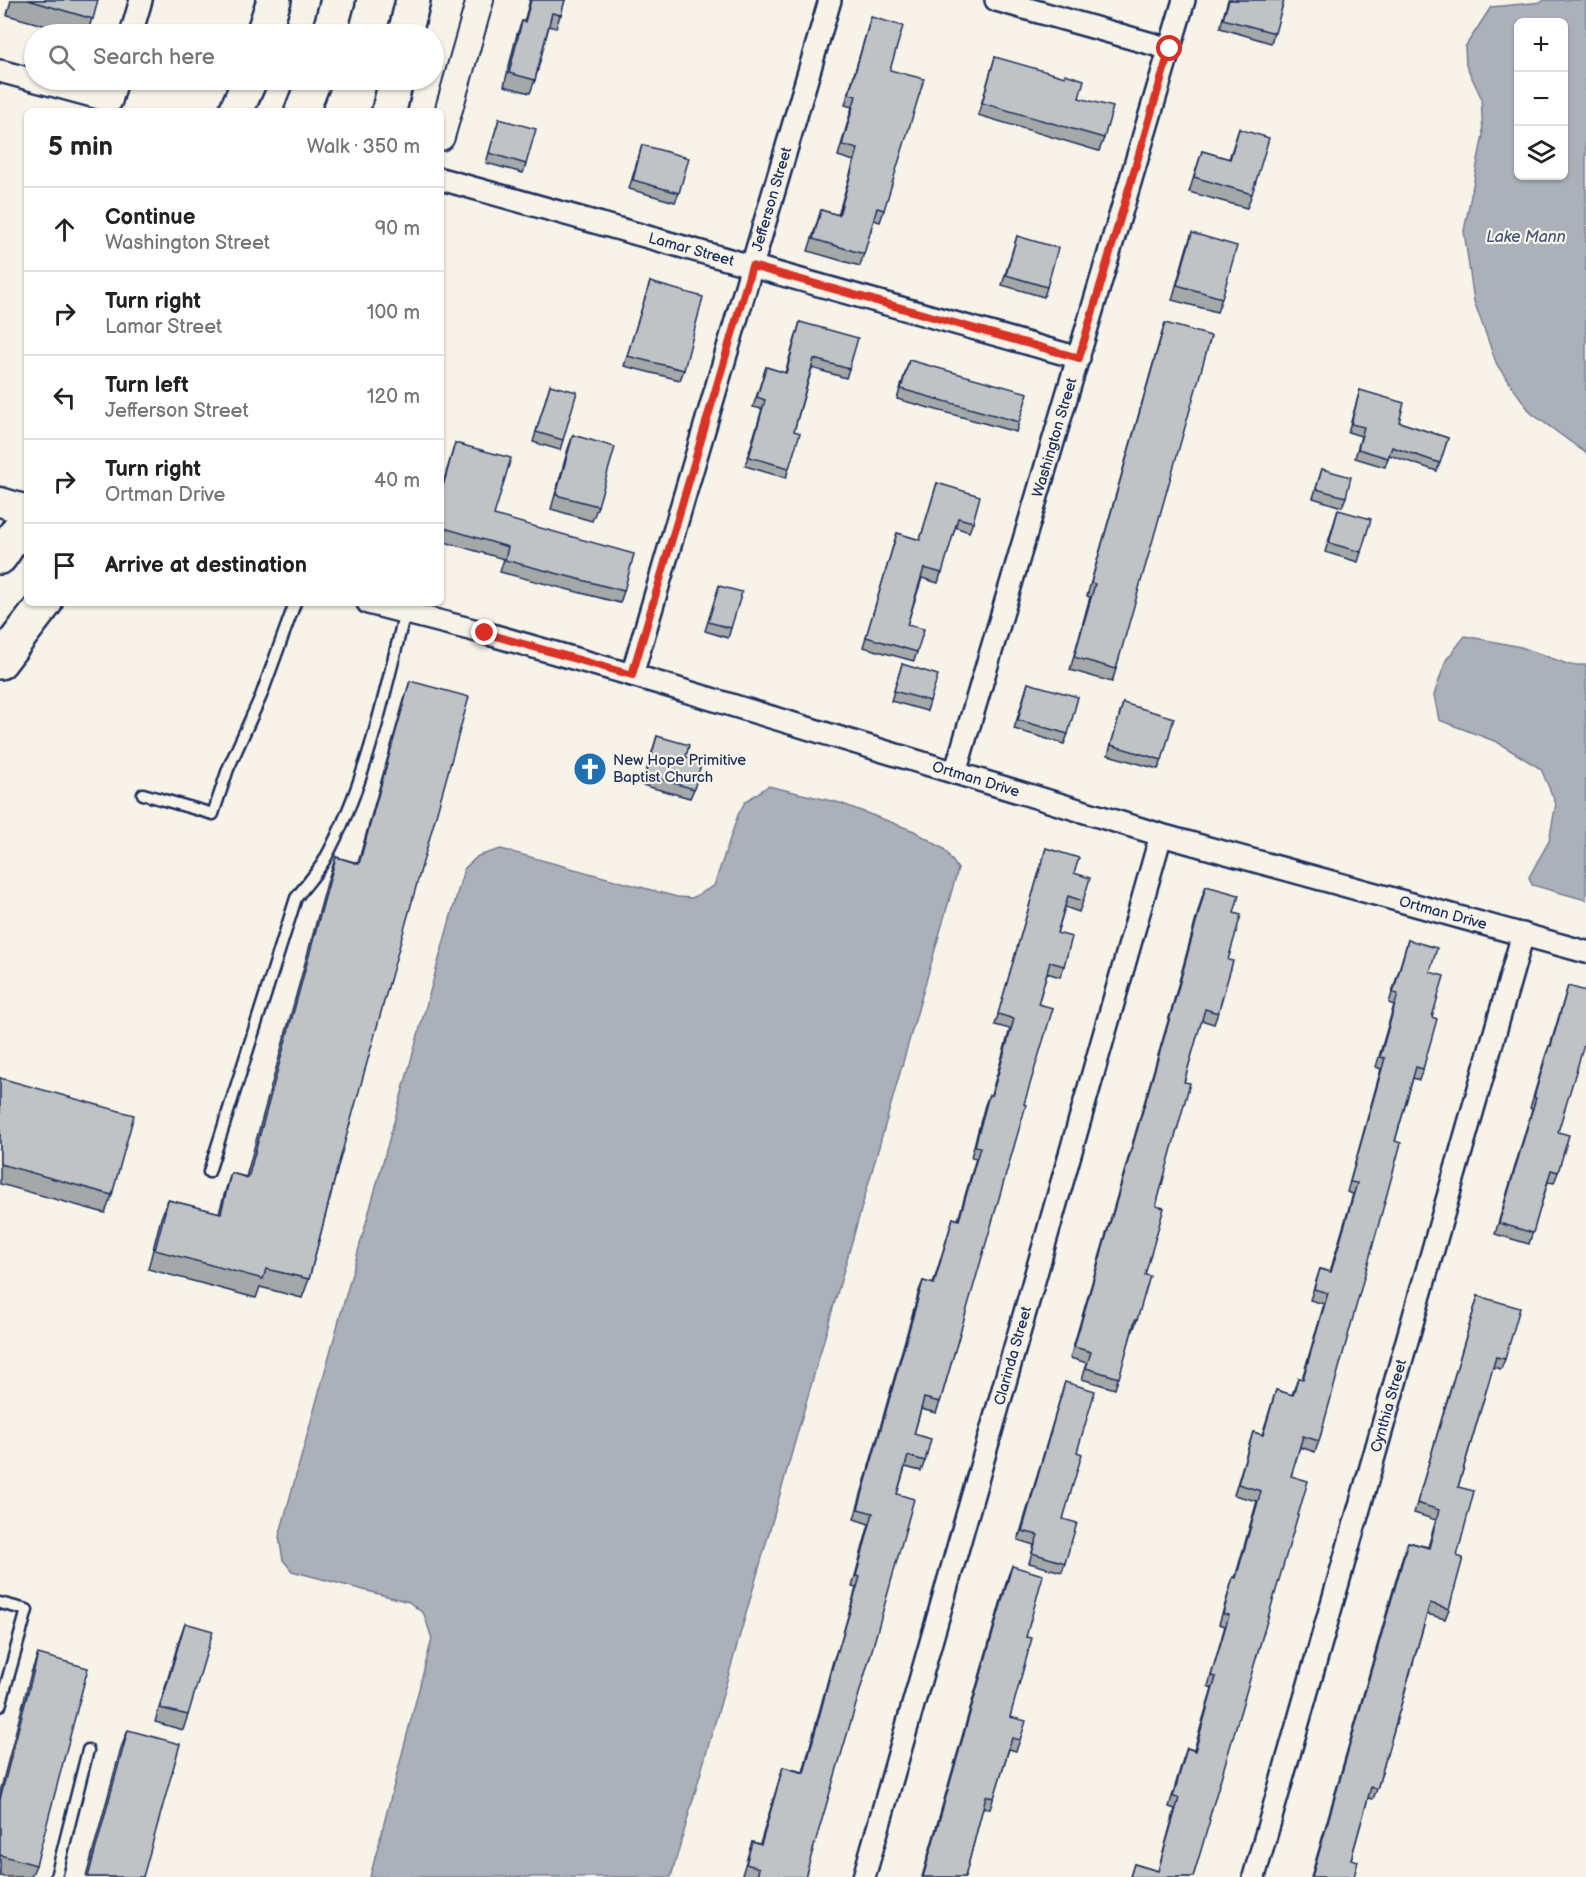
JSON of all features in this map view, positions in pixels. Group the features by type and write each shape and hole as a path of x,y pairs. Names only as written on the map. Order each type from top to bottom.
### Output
{"highway":[{"path":"266,24 274,0"},
{"path":"332,24 338,0"},
{"path":"407,24 413,0"},
{"path":"237,108 245,90"},
{"path":"303,108 310,90"},
{"path":"390,108 394,90"},
{"path":"0,557 24,521"},
{"path":"0,662 43,606"}],"main road":[{"path":"0,502 24,509"}],"street":[{"path":"134,24 141,0"},
{"path":"444,126 480,0"},
{"name":"Jefferson Street","path":"632,675 830,0"},
{"path":"996,0 1170,49"},
{"name":"Washington Street","path":"955,773 1184,0"},
{"path":"0,71 24,77"},
{"path":"70,90 111,101 114,90"},
{"name":"Lamar Street","path":"444,180 1079,358"},
{"name":"Ortman Drive","path":"380,606 632,675 1161,835 1586,951"},
{"name":"Clarinda Street","path":"864,1877 1161,835"},
{"name":"Cynthia Street","path":"1254,1877 1523,934"}],"lane":[{"path":"143,794 213,814 228,769 261,696 294,606"},
{"path":"209,1172 296,898 323,863 350,805 377,723 405,612"},
{"path":"0,1603 27,1610 0,1706"},
{"path":"57,1877 88,1750"}],"water":[{"name":"Lake Mann","path":"1544,0 1586,0 1586,453 1531,413 1497,365 1474,301 1464,231 1483,135 1481,97 1466,65 1465,47 1491,7"},
{"path":"1465,636 1521,647 1570,665 1586,665 1586,900 1532,885 1529,877 1549,841 1556,804 1541,769 1497,742 1439,720 1434,695 1446,660"},
{"path":"768,786 840,803 914,831 944,849 958,869 671,1877 370,1877 432,1639 424,1614 409,1602 292,1571 283,1560 279,1537 464,869 478,856 501,849 677,897 692,898 714,886 738,815 745,802"}],"building":[{"path":"28,0 98,0 93,19"},
{"path":"531,0 565,0 561,15 552,13 535,80 509,73 522,21 525,22"},
{"path":"1229,0 1284,0 1275,33 1223,19"},
{"path":"871,17 903,26 890,70 924,79 884,210 877,208 864,254 813,239 821,210 839,215 858,149 842,145 856,96 849,94"},
{"path":"995,57 1065,77 1065,74 1084,80 1079,98 1113,107 1104,138 982,103"},
{"path":"499,119 536,129 526,164 489,153"},
{"path":"1239,129 1269,138 1252,194 1194,177 1202,151 1230,159"},
{"path":"642,145 689,158 679,193 633,180"},
{"path":"1192,233 1237,246 1222,298 1177,285"},
{"path":"1017,236 1058,248 1047,287 1006,275"},
{"path":"650,282 703,297 684,370 627,356"},
{"path":"800,322 858,338 849,369 814,359 794,431 800,433 789,468 749,457 765,400 757,397 766,367 786,373"},
{"path":"1165,323 1211,336 1116,669 1074,657 1095,584 1091,583"},
{"path":"909,360 1028,393 1019,422 901,389"},
{"path":"550,385 577,392 563,440 536,432"},
{"path":"1360,390 1404,403 1399,422 1448,438 1440,463 1392,447 1388,458 1358,449 1364,427 1351,424"},
{"path":"573,435 615,447 598,506 556,495"},
{"path":"455,443 511,458 494,515 634,554 624,591 505,560 508,547 444,528 444,482"},
{"path":"1322,469 1351,477 1346,497 1316,489"},
{"path":"937,483 980,496 973,522 958,518 942,573 924,568 907,625 924,629 917,652 866,637 897,533 920,540"},
{"path":"1338,510 1371,519 1361,552 1329,543"},
{"path":"719,586 742,592 731,628 708,622"},
{"path":"902,664 938,675 930,701 894,691"},
{"path":"410,681 469,697 337,1170 309,1279 266,1269 263,1279 155,1250 168,1200 221,1213 231,1173 248,1178 336,857 359,864"},
{"path":"1028,683 1078,697 1068,734 1018,720"},
{"path":"1123,703 1174,718 1162,760 1111,745"},
{"path":"657,736 689,745 686,757 702,761 694,789 646,775"},
{"path":"1046,848 1079,858 1074,873 1090,878 1083,901 1068,896 1057,933 1072,937 1064,966 1050,962 1038,1004 1053,1008 940,1402 924,1398 914,1434 931,1439 925,1461 908,1456 897,1494 914,1499 805,1877 757,1877 759,1868 746,1864 752,1842 761,1845 783,1767 804,1773 837,1650 860,1577 856,1576 873,1513 858,1509 923,1281 934,1284 953,1218 959,1220 980,1147 975,1146 1014,1019 998,1014"},
{"path":"1206,886 1239,895 1234,913 1241,915 1228,960 1233,961 1218,1013 1205,1009 1184,1082 1190,1083 1156,1206 1164,1208 1145,1275 1150,1276 1119,1378 1086,1368 1091,1352 1074,1347"},
{"path":"1408,940 1437,948 1430,972 1444,976 1432,1017 1437,1019 1423,1069 1416,1067 1395,1141 1401,1143 1319,1441 1303,1436 1291,1476 1308,1481 1210,1820 1193,1877 1130,1877 1134,1864 1158,1871 1179,1798 1173,1797 1187,1748 1195,1751 1216,1677 1211,1676 1229,1615 1223,1614 1261,1491 1238,1484 1253,1432 1263,1435 1276,1390 1293,1395 1298,1378 1303,1379 1328,1293 1314,1289 1320,1269 1331,1272 1357,1183 1350,1182 1385,1058 1380,1057 1398,994 1393,993"},
{"path":"1568,986 1586,991 1586,1038 1558,1132 1569,1135 1558,1172 1551,1170 1533,1233 1499,1223"},
{"path":"0,1078 134,1115 112,1195 0,1164"},
{"path":"1478,1296 1520,1308 1505,1359 1496,1357 1458,1487 1474,1491 1457,1556 1463,1558 1449,1609 1430,1603 1377,1789 1371,1787 1351,1859 1358,1861 1354,1877 1312,1877 1408,1542 1429,1548 1439,1510 1417,1503"},
{"path":"1065,1382 1095,1391 1077,1452 1082,1454 1063,1519 1077,1523 1065,1563 1032,1553 1038,1535 1022,1531"},
{"path":"1012,1566 1043,1575 1026,1637 1032,1638 1010,1717 1026,1721 1020,1740 1012,1738 994,1798 986,1796 965,1877 923,1877"},
{"path":"185,1623 213,1631 188,1715 160,1708"},
{"path":"38,1654 88,1668 36,1865 0,1855 0,1799"},
{"path":"128,1730 180,1744 143,1877 88,1877"}],"place":[{"name":"New Hope Primitive Baptist Church","path":"590,769"}],"route":[{"path":"485,633 632,675 752,266 1079,358 1170,49"}]}
